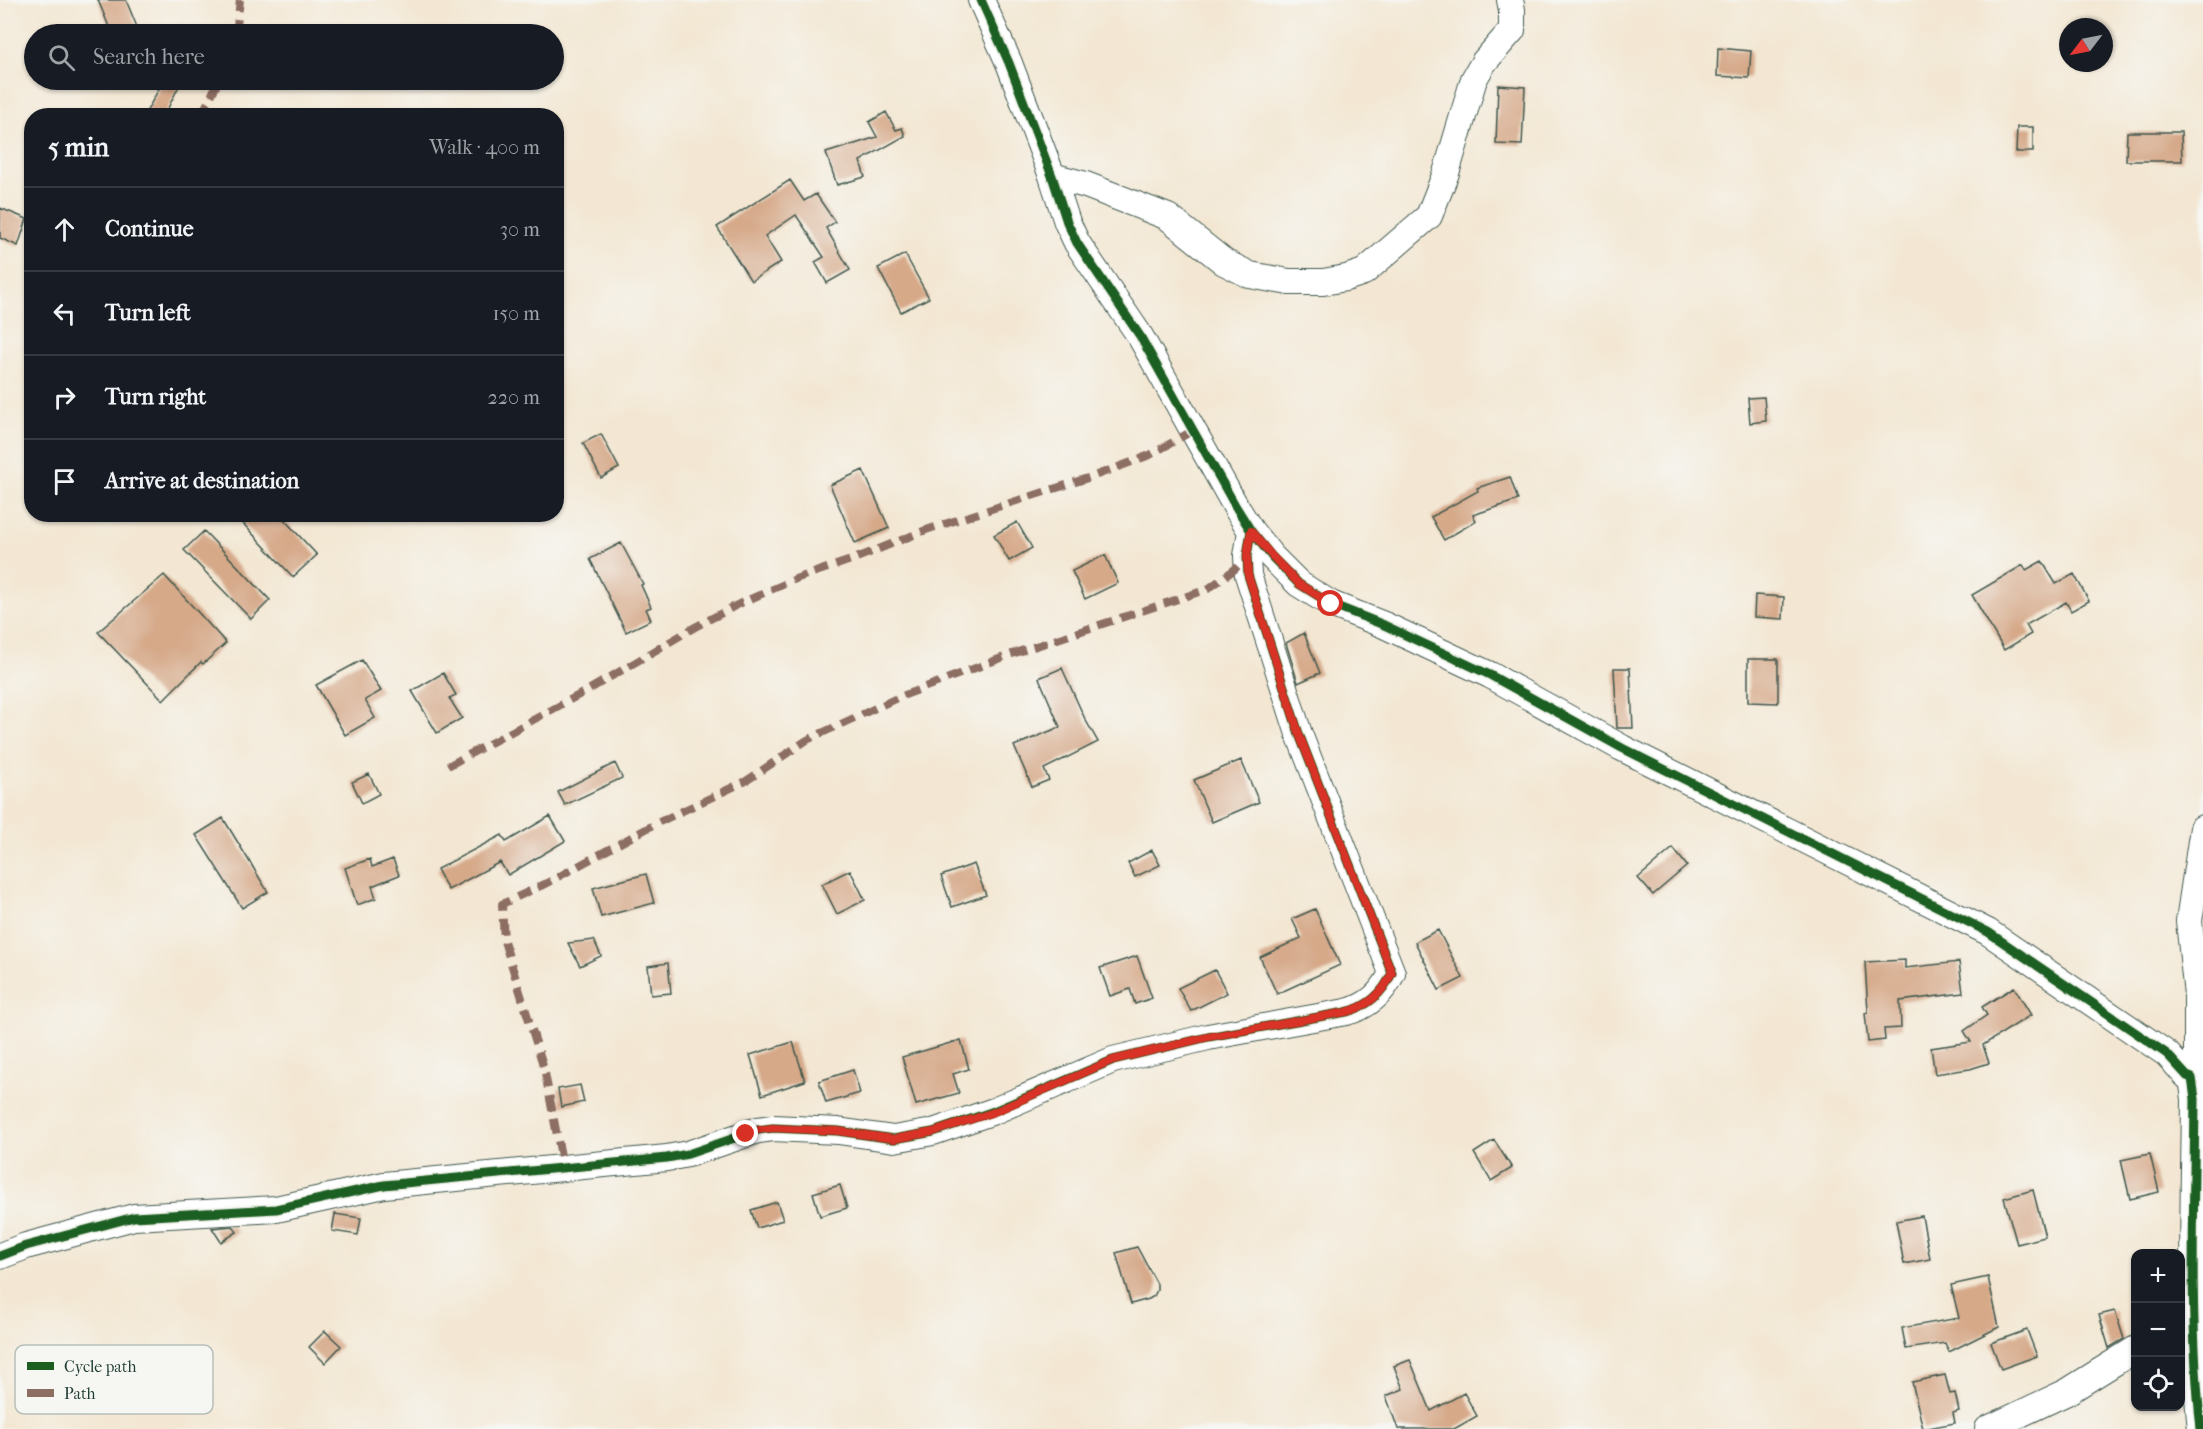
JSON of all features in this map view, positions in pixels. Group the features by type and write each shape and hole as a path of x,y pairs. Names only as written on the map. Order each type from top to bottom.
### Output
{"street":[{"path":"981,0 1009,63 1067,222 1077,243 1140,336 1230,498 1251,531 1299,584 1331,604 1384,625 1490,675 1622,748 1989,932 2167,1054 2187,1076 2199,1080"},
{"path":"1052,176 1086,185 1168,217 1224,262 1250,275 1289,282 1323,282 1364,272 1429,216 1446,173 1474,79 1484,62 1512,30 1510,0"},
{"path":"0,1256 26,1246 134,1217 276,1209 384,1185 666,1158 688,1154 758,1130 772,1128 838,1131 894,1139 914,1136 994,1112 1113,1060 1208,1037 1346,1012 1370,1003 1392,973 1299,734 1248,575 1247,556 1251,531"},
{"path":"2201,1429 2187,1313 2195,1099 2199,1080 2197,995 2189,921 2203,828"},
{"path":"1988,1429 2067,1392 2131,1351"}],"building":[{"path":"98,0 126,0 136,24 108,24"},
{"path":"1718,48 1751,51 1749,78 1717,76"},
{"path":"1498,85 1525,87 1522,145 1496,144"},
{"path":"158,90 177,90 168,108 148,108"},
{"path":"886,112 896,130 902,128 905,136 860,161 865,177 837,185 826,153 877,137 869,122"},
{"path":"2017,127 2033,127 2033,152 2016,152"},
{"path":"2127,132 2181,132 2182,161 2126,161"},
{"path":"790,180 804,201 816,194 835,222 826,228 850,270 827,283 815,262 824,257 796,215 765,236 781,262 751,281 717,227"},
{"path":"0,208 24,218 24,228 18,246 0,238"},
{"path":"905,254 929,298 901,312 878,268"},
{"path":"1764,397 1766,421 1750,423 1748,398"},
{"path":"601,434 619,468 601,478 583,443"},
{"path":"863,470 889,528 855,543 830,485"},
{"path":"1510,477 1518,500 1473,515 1476,521 1444,540 1431,517 1478,491 1477,488"},
{"path":"241,522 286,522 317,555 293,577"},
{"path":"1017,522 1032,548 1009,561 994,535"},
{"path":"204,531 270,600 251,619 184,550"},
{"path":"621,543 643,584 641,585 651,607 646,609 651,620 626,632 590,559"},
{"path":"1105,555 1118,583 1085,599 1072,571"},
{"path":"2042,561 2056,584 2074,574 2089,601 2071,611 2066,602 2026,625 2031,634 2004,650 1972,595 2023,565 2026,570"},
{"path":"164,575 226,643 203,664 201,662 163,700 98,632"},
{"path":"1755,595 1784,597 1783,619 1754,617"},
{"path":"1304,633 1320,673 1298,683 1286,643"},
{"path":"1748,659 1778,659 1778,703 1748,702"},
{"path":"362,660 381,691 365,700 375,718 345,735 316,685"},
{"path":"1062,668 1098,742 1044,769 1049,780 1032,787 1014,746 1060,727 1039,678"},
{"path":"1614,668 1630,668 1633,728 1617,728"},
{"path":"443,673 456,695 449,698 462,718 437,733 412,691"},
{"path":"1241,760 1259,802 1212,822 1194,780"},
{"path":"615,763 622,778 565,805 558,792"},
{"path":"369,774 379,794 362,803 352,782"},
{"path":"550,816 565,841 508,875 500,862 448,890 437,869 502,835 506,842"},
{"path":"223,818 268,892 242,908 196,835"},
{"path":"1673,848 1687,866 1653,895 1638,878"},
{"path":"1152,850 1160,865 1135,877 1128,863"},
{"path":"370,859 372,867 393,859 399,875 372,886 376,898 357,905 345,868"},
{"path":"974,864 986,895 952,907 941,876"},
{"path":"850,870 865,900 837,914 822,884"},
{"path":"646,874 654,903 601,917 593,888"},
{"path":"1315,909 1340,965 1277,994 1260,957 1301,938 1292,919"},
{"path":"1438,930 1463,978 1439,990 1415,942"},
{"path":"594,940 601,956 580,966 568,943"},
{"path":"1137,956 1152,998 1135,1004 1130,989 1110,996 1100,968"},
{"path":"1905,960 1905,968 1959,962 1963,993 1900,1001 1901,1028 1884,1029 1885,1040 1868,1042 1865,1013 1868,1012 1865,962"},
{"path":"668,963 671,993 651,995 648,966"},
{"path":"1215,970 1227,993 1191,1011 1178,988"},
{"path":"2014,987 2031,1015 1983,1045 1989,1063 1970,1069 1935,1074 1931,1048 1971,1042 1964,1031 1987,1015 1982,1007"},
{"path":"961,1040 969,1069 953,1074 959,1093 916,1105 902,1057"},
{"path":"793,1042 805,1081 762,1095 750,1055"},
{"path":"853,1070 860,1093 826,1103 819,1081"},
{"path":"580,1085 584,1102 561,1107 558,1089"},
{"path":"1494,1140 1512,1168 1491,1181 1474,1153"},
{"path":"2150,1154 2159,1192 2130,1199 2121,1160"},
{"path":"840,1185 847,1208 820,1216 813,1193"},
{"path":"2033,1190 2045,1237 2017,1244 2004,1198"},
{"path":"777,1202 783,1220 757,1228 751,1210"},
{"path":"335,1214 361,1218 358,1235 332,1231"},
{"path":"1922,1216 1930,1259 1904,1264 1896,1221"},
{"path":"233,1226 237,1232 221,1242 212,1228"},
{"path":"1137,1247 1157,1284 1157,1290 1149,1299 1131,1304 1116,1253"},
{"path":"1988,1277 1999,1327 1949,1352 1945,1343 1906,1349 1902,1328 1959,1318 1951,1285"},
{"path":"2115,1311 2124,1339 2109,1348 2099,1315"},
{"path":"2027,1330 2037,1356 2001,1369 1991,1343"},
{"path":"325,1331 341,1346 325,1363 309,1347"},
{"path":"1410,1360 1431,1411 1464,1393 1477,1416 1454,1429 1398,1429 1386,1396 1403,1389 1394,1366"},
{"path":"1945,1375 1950,1394 1955,1393 1959,1411 1953,1413 1955,1423 1923,1429 1912,1382"}],"marked path":[{"path":"237,24 240,0"},
{"path":"205,108 214,90"},
{"path":"448,766 739,604 798,578 854,559 926,530 1094,476 1150,455 1192,431"},
{"path":"561,1156 544,1068 504,941 502,904 545,884 657,823 746,781 807,740 897,698 1012,654 1208,589 1235,569 1247,556"}],"cycle path":[{"path":"981,0 1009,63 1067,222 1077,243 1140,336 1251,531 1272,557 1299,584 1331,604 1384,625 1490,675 1622,748 1988,932 2167,1054 2187,1076 2192,1078 2195,1099 2193,1223 2195,1346 2201,1429"},
{"path":"0,1256 26,1246 134,1217 276,1209 384,1185 667,1158 688,1154 758,1130 773,1128 838,1131 894,1139 933,1132 994,1111 1113,1060 1208,1037 1346,1012 1361,1007 1379,993 1392,973 1299,734 1248,575 1247,556 1251,531"}],"route":[{"path":"746,1134 772,1128 838,1131 894,1139 933,1132 994,1112 1113,1060 1208,1037 1346,1012 1370,1003 1392,973 1299,734 1248,575 1247,556 1251,531 1299,584 1331,604"}]}
